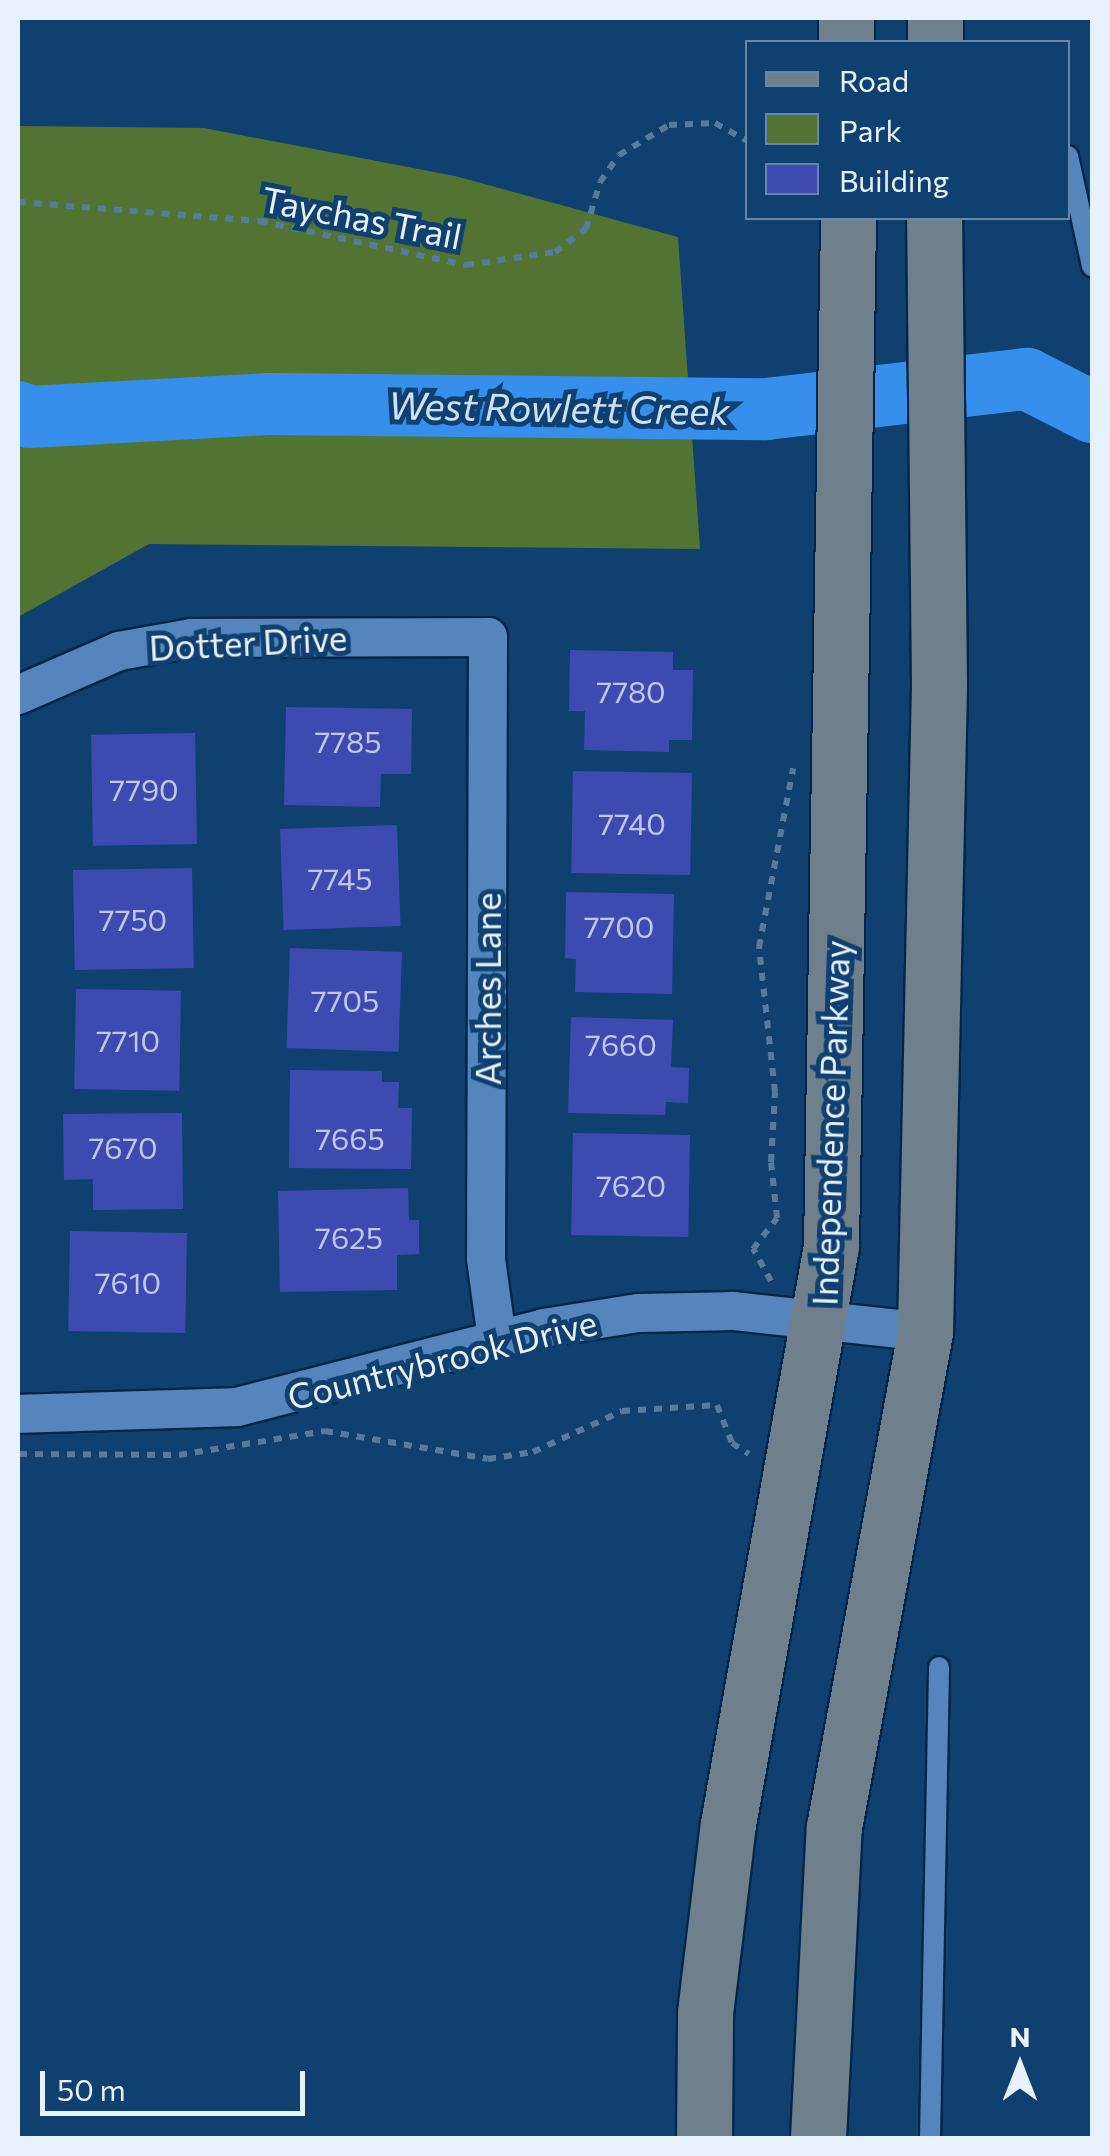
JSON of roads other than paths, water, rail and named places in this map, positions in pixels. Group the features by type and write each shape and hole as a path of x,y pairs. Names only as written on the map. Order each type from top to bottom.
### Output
{"main road":[{"name":"Independence Parkway","path":"704,2138 705,2013 728,1824 802,1317 835,1160 848,220"},
{"path":"818,2138 834,1827 925,1332 939,683 934,220"}],"street":[{"name":"Dotter Drive","path":"18,696 84,662 156,642 488,637"},
{"name":"Arches Lane","path":"488,637 486,1260 497,1340"},
{"name":"Countrybrook Drive","path":"18,1414 237,1407 497,1340 638,1313 802,1317 925,1332"}],"lane":[{"path":"1070,165 1092,266"},
{"path":"930,2138 939,1667"}],"waterway":[{"name":"West Rowlett Creek","path":"18,412 29,417 269,404 766,409 1027,379 1092,412"}]}
